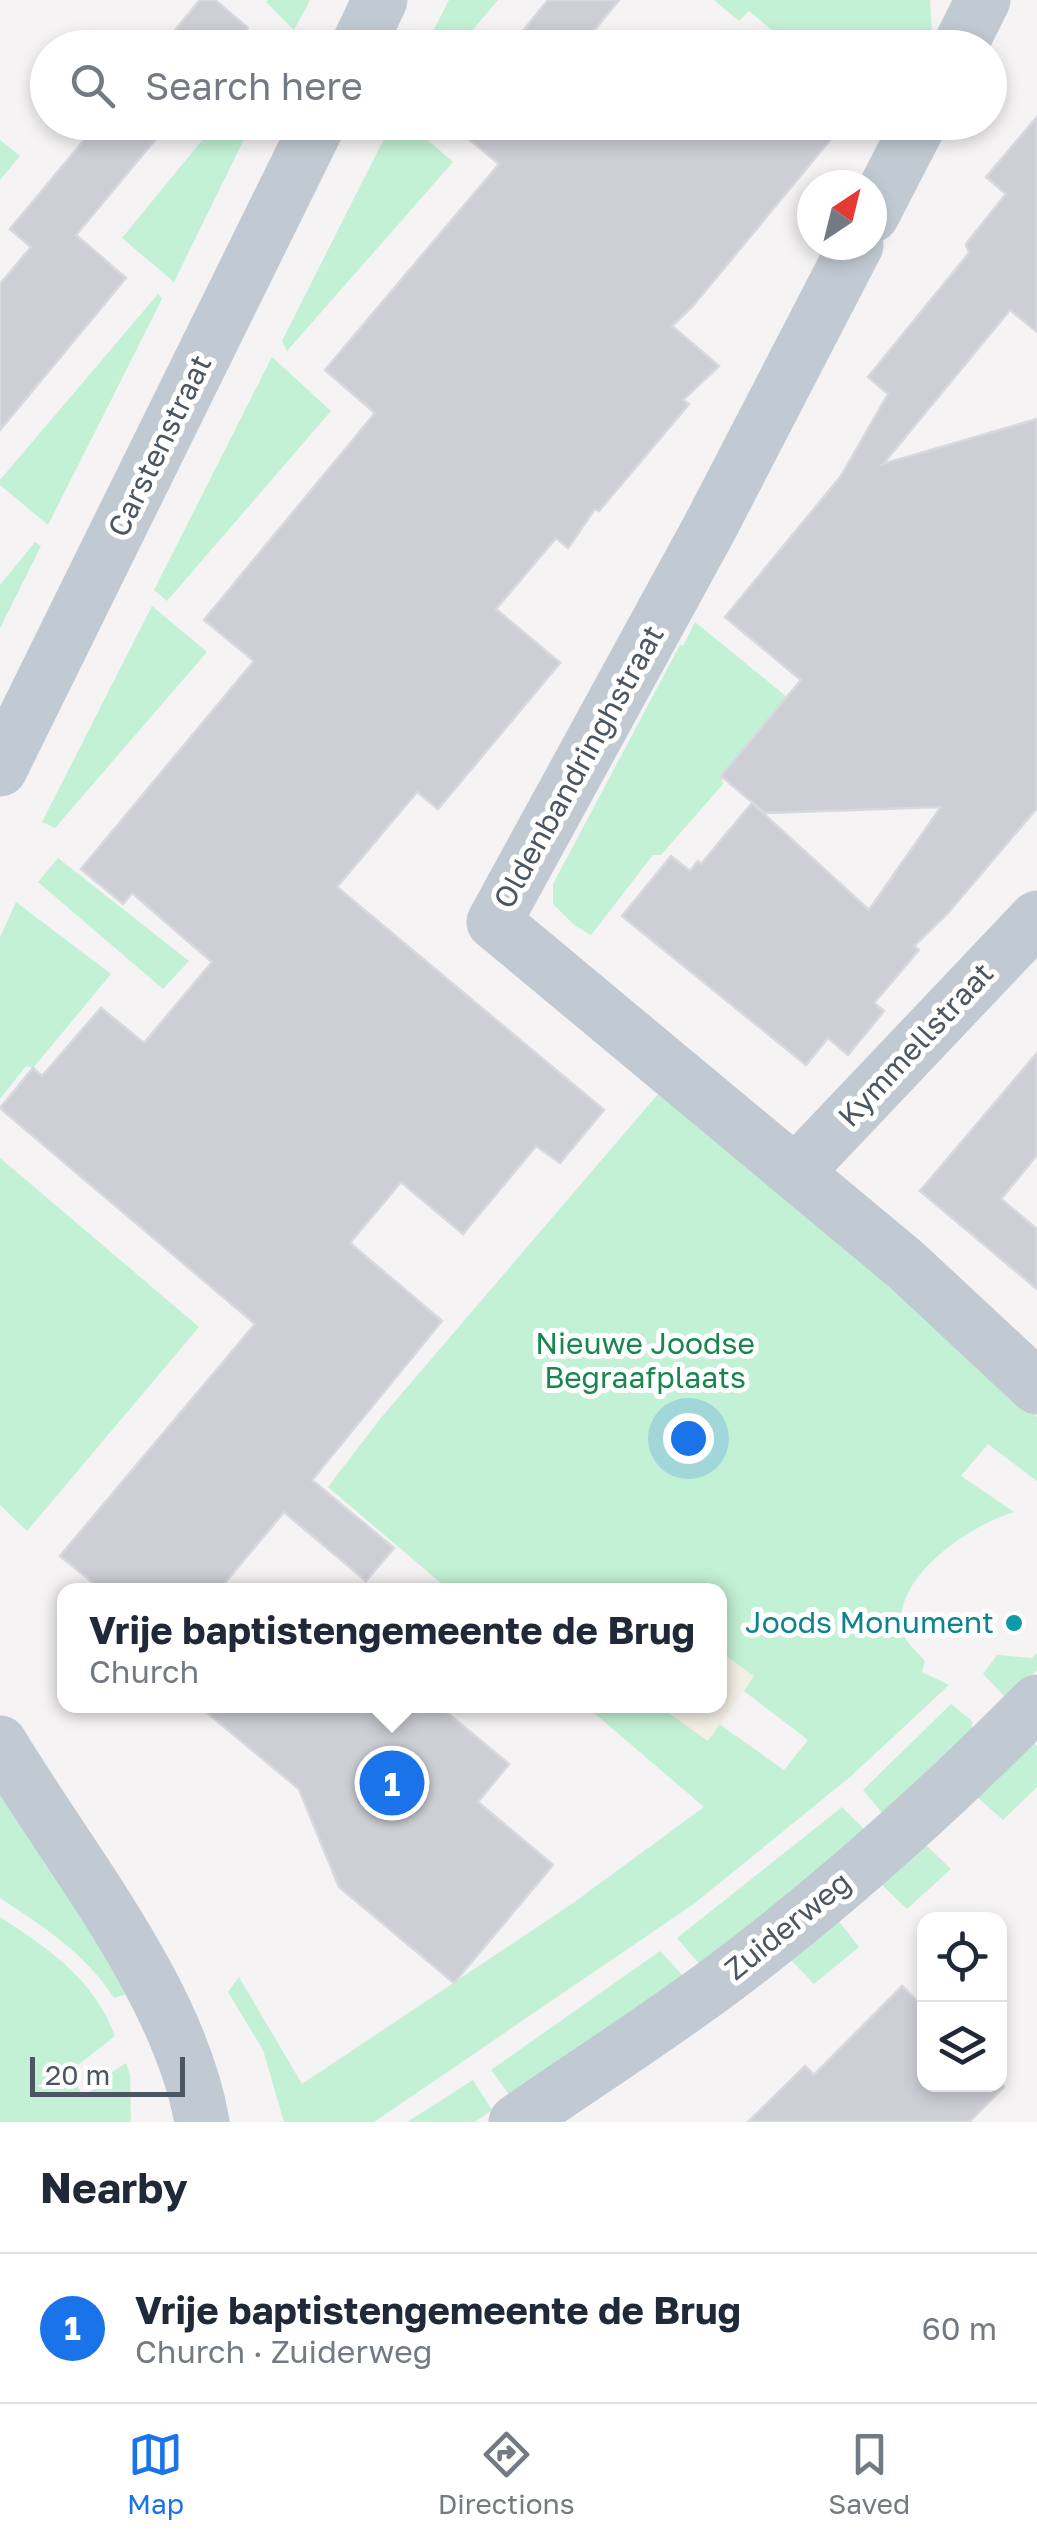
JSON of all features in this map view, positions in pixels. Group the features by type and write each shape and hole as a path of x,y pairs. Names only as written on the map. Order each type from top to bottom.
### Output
{"street":[{"path":"365,30 380,0"},
{"path":"968,30 984,0"},
{"name":"Carstenstraat","path":"0,769 311,140"},
{"path":"887,185 911,140"},
{"name":"Oldenbandringhstraat","path":"848,260 710,527 494,922 906,1265 1037,1387"},
{"name":"Kymmellstraat","path":"796,1172 1037,918"},
{"name":"Zuiderweg","path":"516,2122 722,1980 825,1899 922,1815 1037,1702"},
{"path":"0,1743 128,1946 163,2009 198,2099 202,2122"}],"green space":[{"path":"268,0 310,0 294,30"},
{"path":"449,0 498,0 472,30 434,30"},
{"path":"714,0 930,0 932,30 772,30 749,11 739,21"},
{"path":"0,140 20,156 0,180"},
{"path":"202,140 244,140 174,282 122,238"},
{"path":"383,140 428,140 453,162 287,351 282,341"},
{"path":"158,294 162,299 48,525 0,485 0,480"},
{"path":"272,357 331,411 167,601 154,590"},
{"path":"35,542 41,546 0,628 0,585"},
{"path":"152,606 207,652 55,828 42,822"},
{"path":"695,622 787,697 721,775 723,784 661,855 653,855 591,935 553,904 553,884"},
{"path":"58,858 189,961 163,989 38,882"},
{"path":"16,902 111,974 33,1068 26,1066 0,1099 0,937"},
{"name":"Nieuwe Joodse Begraafplaats","path":"664,1087 924,1306 1037,1417 1037,1481 988,1444 961,1476 1014,1512 957,1541 922,1572 909,1591 902,1610 903,1634 925,1661 922,1672 949,1685 850,1777 695,1903 374,2122 284,2122 263,2050 228,1992 239,1977 302,2084 573,1903 704,1807 594,1713 669,1713 708,1740 719,1724 784,1770 808,1740 744,1691 753,1676 727,1657 727,1583 441,1583 328,1487 380,1419"},
{"path":"0,1158 199,1327 27,1531 0,1505"},
{"path":"1037,1653 1037,1670 1007,1699 983,1674 997,1655 1032,1658"},
{"path":"951,1704 972,1721 973,1738 887,1819 863,1790"},
{"path":"1033,1742 1037,1746 1037,1787 1003,1820 977,1797"},
{"path":"0,1787 127,1994 114,1998 77,1954 0,1898"},
{"path":"842,1807 869,1834 702,1967 677,1938"},
{"path":"926,1845 951,1869 907,1909 880,1883"},
{"path":"0,1917 68,1967 95,1998 115,2036 69,2072 83,2096 113,2077 111,2073 126,2063 131,2122 0,2122"},
{"path":"838,1920 859,1947 814,1984 789,1958"},
{"path":"660,1951 686,1979 511,2097 491,2070"},
{"path":"473,2080 492,2110 475,2122 407,2122"}],"sand":[{"path":"727,1657 754,1676 708,1741 669,1713 727,1713"}],"building":[{"path":"200,0 215,0 248,28 246,30 175,30"},
{"path":"548,0 619,0 595,30 524,30"},
{"path":"1037,117 1037,332 1010,310 883,464 1037,419 1037,808 948,913 914,946 919,950 874,1003 884,1011 848,1055 828,1038 806,1065 622,916 671,856 690,871 698,861 701,864 752,803 869,910 941,807 765,813 721,776 801,680 725,617 841,476 888,394 868,377 969,253 966,244 1006,194 986,177"},
{"path":"84,140 155,140 76,235 126,278 0,430 0,284 31,247 10,229"},
{"path":"470,140 830,140 805,170 797,170 797,180 672,326 719,366 683,400 689,404 599,511 595,509 568,548 556,538 496,609 560,663 438,809 417,792 337,887 604,1110 560,1163 536,1146 463,1234 401,1182 350,1243 442,1321 312,1480 394,1548 366,1581 284,1512 225,1583 93,1583 60,1556 255,1324 0,1108 33,1068 42,1076 101,1008 144,1043 212,962 132,893 123,904 81,869 254,661 204,620 375,413 325,370 499,164"},
{"path":"1037,1053 1037,1155 1001,1199 1037,1229 1037,1289 920,1191"},
{"path":"207,1713 447,1713 509,1764 478,1802 553,1865 454,1983 339,1887 299,1789"},
{"path":"902,1986 917,2001 917,2092 999,2092 969,2122 748,2122 805,2066 814,2075"}],"place":[{"name":"Joods Monument","path":"1014,1623"},
{"name":"Vrije baptistengemeente de Brug","path":"392,1783"}]}
